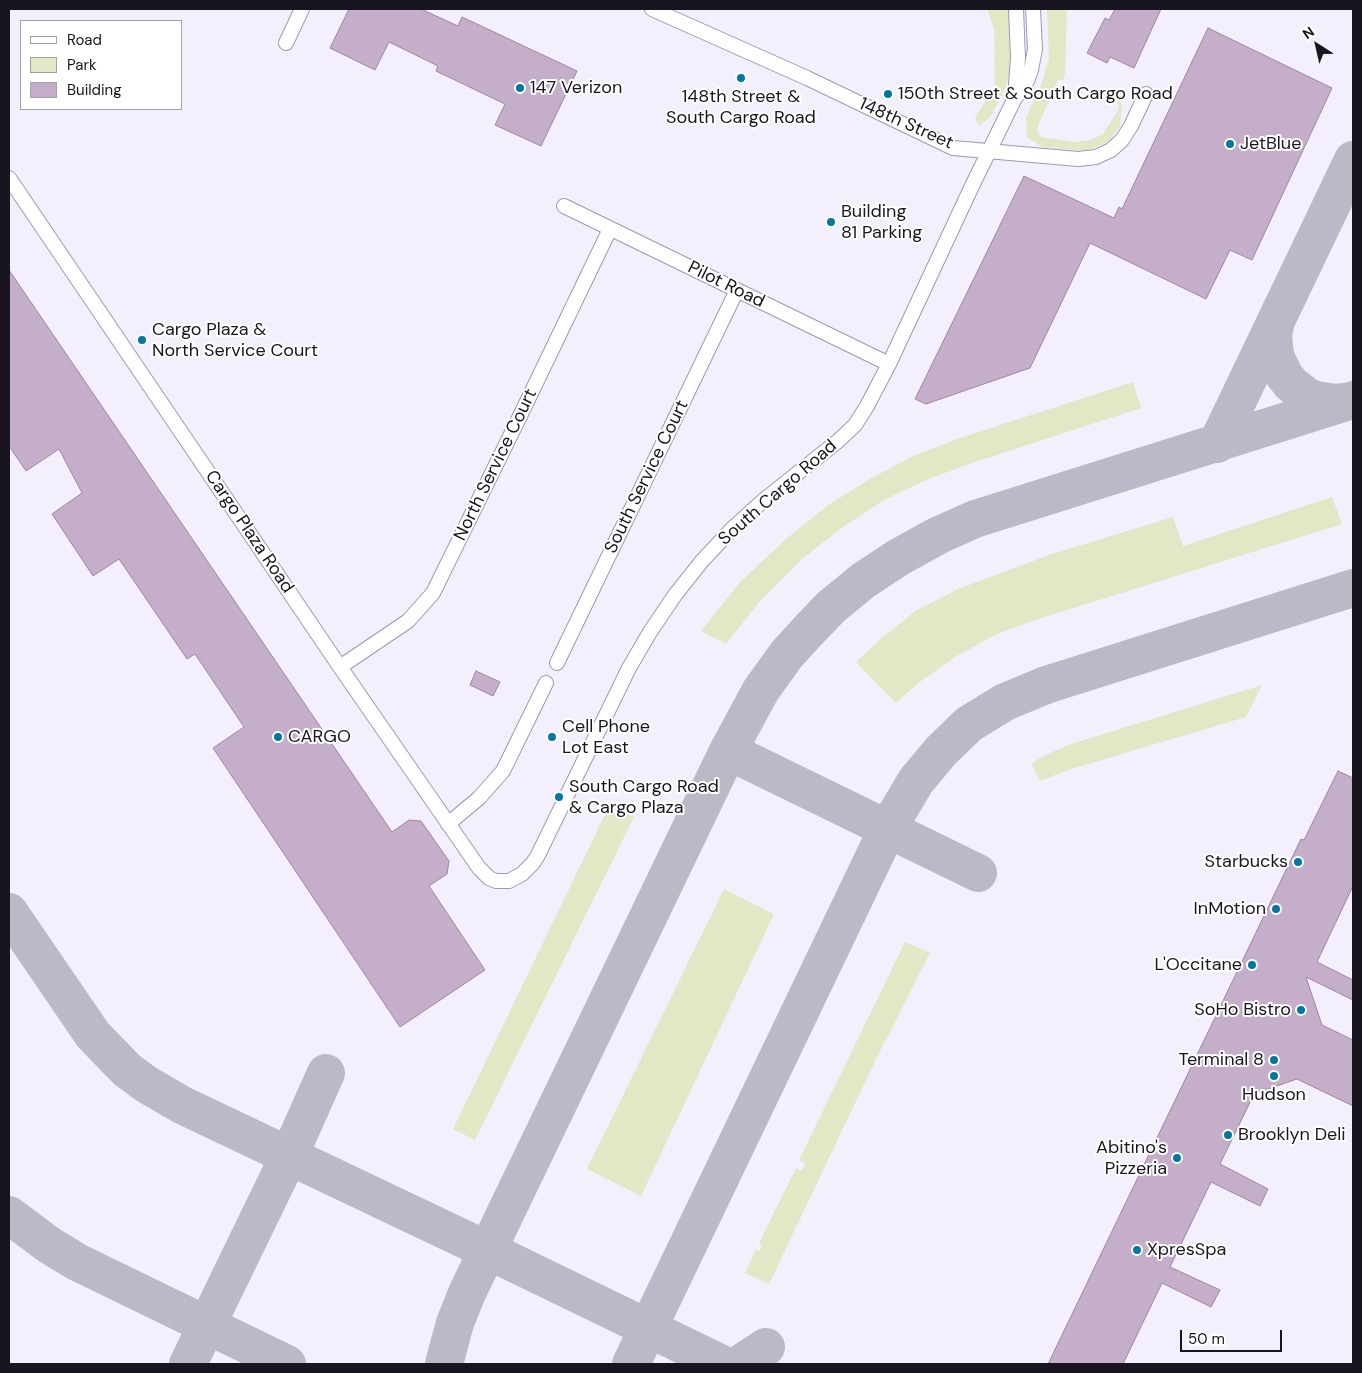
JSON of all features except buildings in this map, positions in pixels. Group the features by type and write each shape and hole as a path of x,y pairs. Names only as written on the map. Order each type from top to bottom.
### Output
{"street":[{"path":"286,43 302,9"},
{"name":"148th Street","path":"652,9 807,78 953,148 1078,159 1096,157 1110,150 1122,140 1131,126 1146,94"},
{"name":"South Cargo Road","path":"1014,100 1018,58 1016,9"},
{"name":"South Cargo Road","path":"496,881 509,881 516,878 533,863 628,668 675,595 702,561 747,515 838,441 851,429 867,406 1014,100 1031,70 1035,49 1033,9"},
{"name":"Cargo Plaza Road","path":"9,178 448,824 479,868 489,878 496,881"},
{"name":"Pilot Road","path":"564,206 888,364"},
{"name":"North Service Court","path":"340,667 408,621 433,594 610,229"},
{"name":"South Service Court","path":"557,663 737,290"},
{"path":"448,824 479,798 503,771 546,683"}],"green space":[{"path":"987,9 1010,9 1013,47 1011,67 1005,89 991,116 979,126 975,118 995,86 994,29"},
{"path":"1047,9 1067,9 1065,73 1063,80 1058,80 1037,128 1041,137 1074,142 1090,140 1103,134 1117,112 1119,106 1113,95 1117,95 1122,107 1120,126 1109,141 1087,151 1042,147 1027,137 1026,118 1043,80 1049,58"},
{"path":"1133,382 1141,408 972,463 926,480 884,500 843,527 802,559 760,601 726,644 701,631 740,582 786,539 828,505 870,479 915,455 963,437"},
{"path":"1332,497 1342,524 1032,621 995,635 955,657 921,681 896,703 856,662 883,637 917,610 958,589 1052,554 1173,517 1183,546"},
{"path":"1262,685 1246,717 1068,770 1040,781 1031,763 1071,744"},
{"path":"610,804 634,817 475,1140 453,1129"},
{"path":"724,889 774,914 641,1196 587,1169"},
{"path":"905,942 930,953 877,1057 769,1284 745,1273 756,1249 759,1251 762,1245 759,1243 796,1168 802,1171 805,1163 799,1160"}],"taxiway":[{"path":"1217,444 1353,160"},
{"path":"1276,321 1273,335 1275,356 1284,375 1291,384 1308,397 1316,400 1335,403 1345,402"},
{"path":"444,1364 455,1323 467,1293 728,751 761,690 787,654 808,631 831,607 864,580 899,557 939,535 975,519 1353,400"},
{"path":"631,1364 888,828 916,781 941,751 969,724 1005,702 1046,685 1353,588"},
{"path":"728,751 978,873"},
{"path":"9,912 93,1035 127,1070 146,1084 182,1105 722,1364"},
{"path":"188,1364 289,1156 326,1073"},
{"path":"9,1215 49,1245 77,1262 287,1364"},
{"path":"740,1364 766,1347"}],"place":[{"name":"148th Street & South Cargo Road","path":"741,78"},
{"name":"147 Verizon","path":"520,88"},
{"name":"150th Street & South Cargo Road","path":"888,94"},
{"name":"JetBlue","path":"1230,144"},
{"name":"Building 81 Parking","path":"831,222"},
{"name":"Cargo Plaza & North Service Court","path":"142,340"},
{"name":"CARGO","path":"278,737"},
{"name":"Cell Phone Lot East","path":"552,737"},
{"name":"South Cargo Road & Cargo Plaza","path":"559,797"},
{"name":"Starbucks","path":"1298,862"},
{"name":"InMotion","path":"1276,909"},
{"name":"L'Occitane","path":"1252,965"},
{"name":"SoHo Bistro","path":"1301,1010"},
{"name":"Terminal 8","path":"1274,1060"},
{"name":"Hudson","path":"1274,1076"},
{"name":"Brooklyn Deli","path":"1228,1135"},
{"name":"Abitino's Pizzeria","path":"1177,1158"},
{"name":"XpresSpa","path":"1137,1250"}]}
